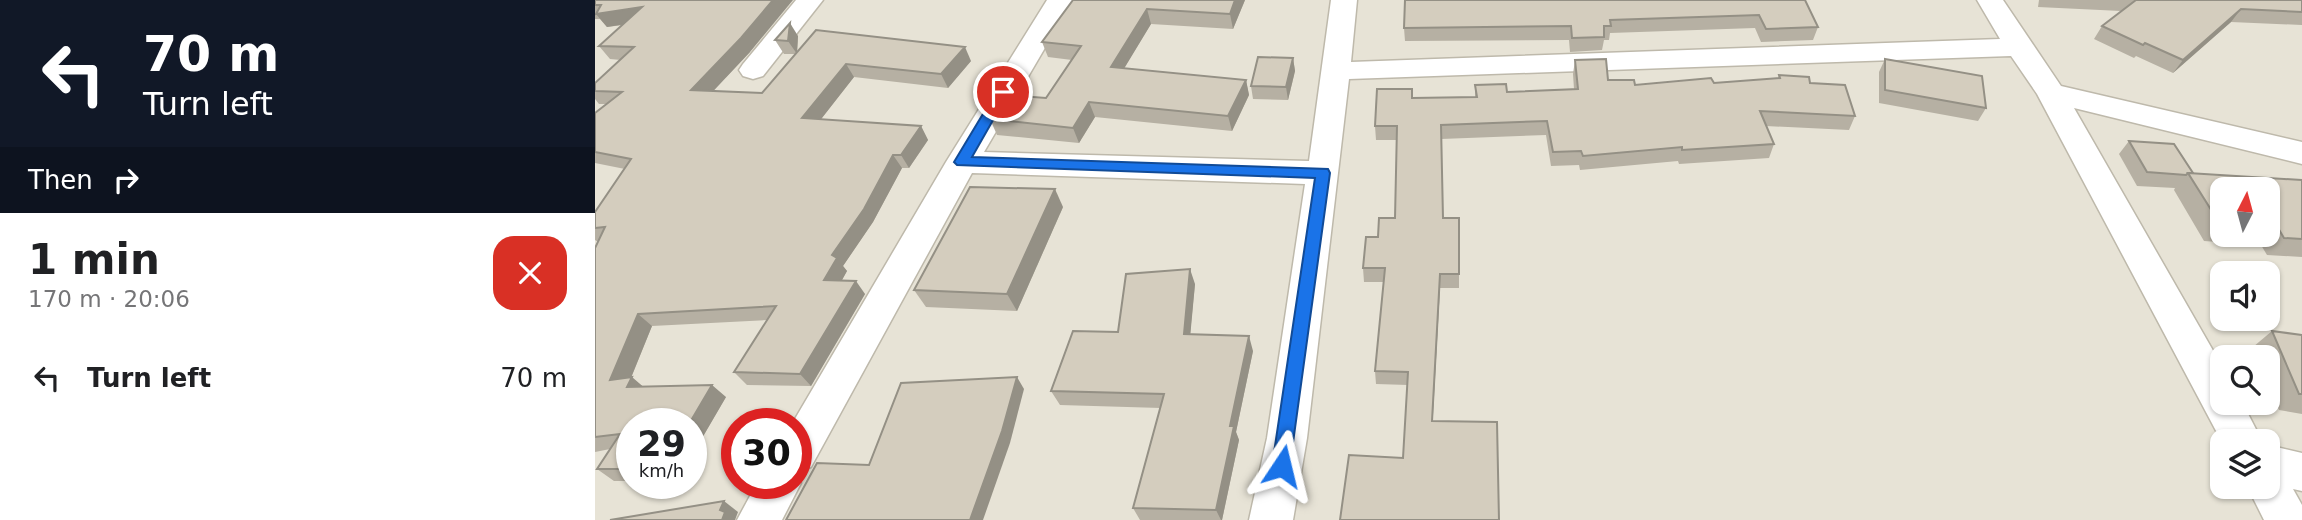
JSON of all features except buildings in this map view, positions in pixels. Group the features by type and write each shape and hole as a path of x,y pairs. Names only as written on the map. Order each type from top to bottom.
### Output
{"street":[{"path":"753,70 810,0"},
{"path":"812,426 962,162 1060,0"},
{"path":"1271,520 1287,438 1344,0"},
{"path":"1990,0 2052,93 2235,429"},
{"path":"1335,71 2019,47"},
{"path":"2052,93 2302,152"},
{"path":"962,162 1323,173"},
{"path":"2280,467 2302,472"},
{"path":"759,520 771,499"},
{"path":"2275,499 2287,520"}],"shaded area":[{"path":"595,0 2302,0 2302,520 595,520"}],"route":[{"path":"1003,92 962,162 1323,173 1282,466"}]}
